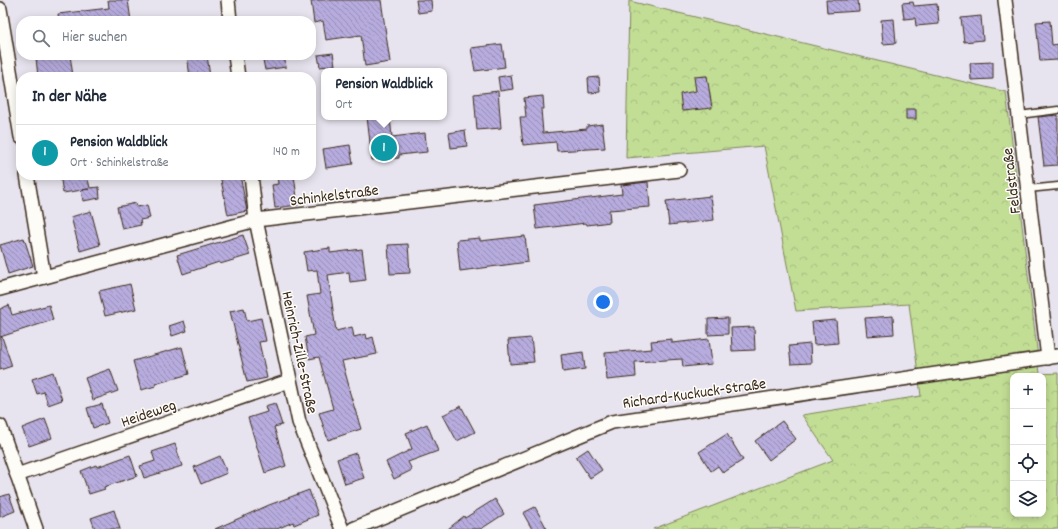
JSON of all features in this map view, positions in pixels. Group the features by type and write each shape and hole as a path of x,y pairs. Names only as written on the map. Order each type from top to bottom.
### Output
{"street":[{"path":"228,0 230,16"},
{"name":"Feldstraße","path":"1005,0 1028,189 1053,357"},
{"path":"0,9 16,107"},
{"path":"236,60 237,72"},
{"name":"Schinkelstraße","path":"0,289 256,220 679,170"},
{"path":"28,180 44,277"},
{"name":"Heinrich-Zille-Straße","path":"252,180 256,220 289,381 299,422 342,529"},
{"name":"Richard-Kuckuck-Straße","path":"353,529 612,422 1053,357"},
{"name":"Heideweg","path":"17,475 289,381"},
{"path":"0,426 36,529"}],"lane":[{"path":"1019,115 1058,110"},
{"path":"1028,189 1058,186"}],"green space":[{"path":"629,1 1006,92 1040,373 1010,373 1010,517 1046,517 1046,374 1058,373 1058,529 653,529 833,460 802,415 921,396 909,304 796,311 764,146 626,158"}],"building":[{"path":"108,0 128,0 130,16 58,16 58,14 109,8"},
{"path":"381,0 390,62 365,66 361,35 326,40 323,21 316,23 316,16 313,16 311,1"},
{"path":"416,0 431,0 432,11 418,13"},
{"path":"826,0 858,0 859,11 827,13"},
{"path":"913,2 914,6 937,4 939,24 916,26 915,18 904,19 902,3"},
{"path":"981,16 983,40 964,42 961,18"},
{"path":"894,19 896,43 883,44 881,20"},
{"path":"1050,21 1052,45 1058,44 1058,60 1040,61 1036,22"},
{"path":"502,44 505,67 475,71 471,48"},
{"path":"333,53 335,65 320,67 318,55"},
{"path":"36,60 71,60 72,72 37,72"},
{"path":"188,60 208,60 209,72 189,72"},
{"path":"263,60 285,60 286,67 265,70"},
{"path":"993,62 993,79 971,80 970,63"},
{"path":"511,75 513,89 500,91 498,77"},
{"path":"707,76 712,108 682,111 680,94 696,91 694,77"},
{"path":"599,77 600,92 589,93 588,78"},
{"path":"498,91 501,128 477,130 474,94"},
{"path":"543,96 544,109 541,109 543,133 587,129 587,126 602,124 605,148 557,151 556,142 523,145 520,117 526,117 524,98"},
{"path":"906,109 916,109 916,119 906,119"},
{"path":"1058,115 1058,165 1044,166 1038,117"},
{"path":"367,120 390,120 392,137 425,133 427,152 399,155 399,158 372,160"},
{"path":"465,130 467,146 451,148 449,133"},
{"path":"350,145 353,164 326,168 323,149"},
{"path":"61,180 88,180 90,188 99,187 100,198 83,201 81,190 63,193"},
{"path":"221,180 241,180 247,211 228,215"},
{"path":"278,180 295,180 298,205 275,208 272,185 278,184"},
{"path":"648,182 650,207 609,210 610,222 587,225 586,223 537,229 534,205 622,194 621,185"},
{"path":"711,196 714,220 669,225 666,201"},
{"path":"136,203 137,207 147,205 150,218 140,220 141,225 122,229 117,207"},
{"path":"91,211 100,245 80,251 71,217"},
{"path":"243,235 250,255 220,264 219,262 183,274 177,255"},
{"path":"525,236 528,262 460,271 457,240 480,238 480,241"},
{"path":"24,238 33,266 8,274 0,245"},
{"path":"408,244 410,273 390,274 388,245"},
{"path":"330,248 330,253 362,249 366,280 350,282 349,272 328,275 336,331 352,327 354,337 366,334 367,339 373,337 377,354 342,361 361,429 328,440 319,413 333,409 319,357 309,359 305,337 314,335 307,296 320,294 317,270 307,271 304,252"},
{"path":"130,284 136,309 105,316 99,291"},
{"path":"9,305 12,315 49,305 53,320 0,337 0,309"},
{"path":"244,308 247,321 261,318 266,341 259,342 267,378 247,382 230,311"},
{"path":"893,316 894,334 867,336 865,318"},
{"path":"728,318 728,334 708,335 708,319"},
{"path":"836,320 838,343 814,345 812,322"},
{"path":"184,321 187,331 172,336 169,326"},
{"path":"754,327 755,350 732,351 731,328"},
{"path":"2,337 12,366 0,370 0,338"},
{"path":"531,338 534,362 510,364 508,340"},
{"path":"672,339 672,343 709,339 712,364 683,367 682,359 635,362 636,377 607,380 605,353 652,349 651,341"},
{"path":"810,344 811,363 791,364 789,346"},
{"path":"182,347 189,374 155,384 156,386 141,390 133,361"},
{"path":"583,352 585,369 563,372 561,355"},
{"path":"110,369 118,391 93,400 85,378"},
{"path":"53,372 62,400 48,405 44,392 37,394 32,379"},
{"path":"275,403 282,425 274,427 286,466 265,473 248,418 267,412 265,406"},
{"path":"102,404 108,423 93,428 87,408"},
{"path":"461,406 475,432 457,441 443,415"},
{"path":"45,419 52,438 29,446 22,428"},
{"path":"782,421 796,439 769,460 755,441"},
{"path":"427,424 438,451 408,462 412,470 394,479 386,462 412,449 406,433"},
{"path":"727,434 743,460 723,473 718,466 711,471 699,452"},
{"path":"175,444 182,466 144,478 140,466 155,461 152,452"},
{"path":"588,449 602,470 590,478 576,457"},
{"path":"356,453 364,478 345,484 337,459"},
{"path":"130,455 137,476 104,487 105,489 89,494 81,471"},
{"path":"220,456 227,473 201,484 194,467"},
{"path":"309,490 318,515 294,525 293,522 277,529 215,529 269,505"},
{"path":"9,494 15,511 0,517 0,497"},
{"path":"495,499 504,514 481,529 448,529 464,516 465,518"},
{"path":"535,507 547,529 532,529 523,513"},
{"path":"114,510 120,529 95,529 91,518"}],"place":[{"name":"Pension Waldblick","path":"384,148"}]}
